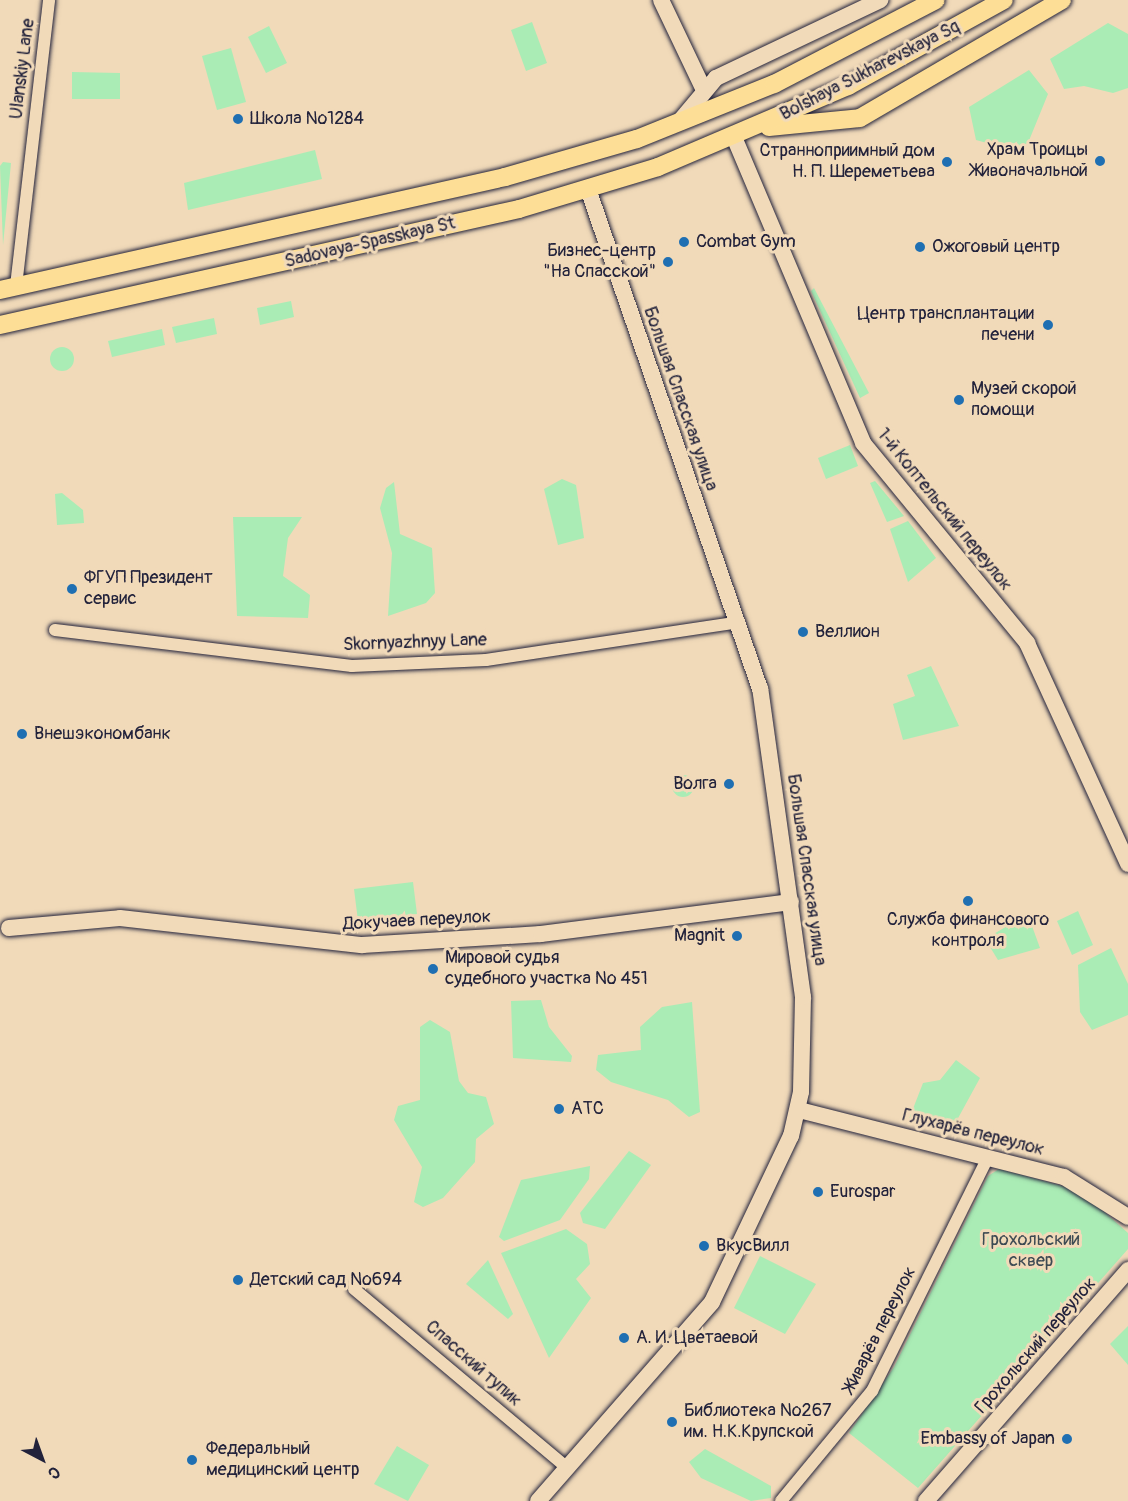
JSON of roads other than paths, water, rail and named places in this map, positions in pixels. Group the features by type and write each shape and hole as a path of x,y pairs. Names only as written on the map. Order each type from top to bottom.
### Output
{"main road":[{"name":"Bolshaya Sukharevskaya Sq","path":"715,110 936,0"},
{"name":"Bolshaya Sukharevskaya Sq","path":"734,138 908,56 1004,0"},
{"path":"759,127 860,118 1062,0"},
{"name":"Sadovaya-Spasskaya St","path":"8,288 506,177 675,126 715,110"},
{"name":"Sadovaya-Spasskaya St","path":"0,325 588,189 734,138"}],"street":[{"name":"Ulanskiy Lane","path":"8,288 49,0"},
{"path":"661,0 703,88"},
{"path":"675,126 703,88 872,2"},
{"name":"1-й Коптельский переулок","path":"734,138 858,434 1027,643 1128,864"},
{"name":"Большая Спасская улица","path":"538,1501 712,1302 746,1238 799,1110 803,997 766,718 739,622 588,189"},
{"name":"Skornyazhnyy Lane","path":"55,630 352,666 486,660 739,622"},
{"name":"Докучаев переулок","path":"9,928 99,918 362,945 541,934 791,902"},
{"name":"Глухарёв переулок","path":"799,1110 987,1159 1064,1176 1128,1217"},
{"name":"Живарёв переулок","path":"781,1501 872,1391 987,1159"},
{"name":"Грохольский переулок","path":"926,1501 1128,1270"},
{"name":"Спасский тупик","path":"354,1289 567,1468"}],"place":[{"name":"Школа №1284","path":"238,119"},
{"name":"Храм Троицы Живоначальной","path":"1100,161"},
{"name":"Странноприимный дом Н. П. Шереметьева","path":"947,162"},
{"name":"Combat Gym","path":"684,242"},
{"name":"Ожоговый центр","path":"920,247"},
{"name":"Бизнес-центр \"На Спасской\"","path":"668,262"},
{"name":"Центр трансплантации печени","path":"1048,325"},
{"name":"Музей скорой помощи","path":"959,400"},
{"name":"ФГУП Президент сервис","path":"72,589"},
{"name":"Веллион","path":"803,632"},
{"name":"Внешэкономбанк","path":"22,734"},
{"name":"Волга","path":"729,784"},
{"name":"Служба финансового контроля","path":"968,901"},
{"name":"Magnit","path":"737,936"},
{"name":"Мировой судья судебного участка № 451","path":"433,969"},
{"name":"АТС","path":"559,1109"},
{"name":"Eurospar","path":"818,1192"},
{"name":"ВкусВилл","path":"704,1246"},
{"name":"Детский сад №694","path":"238,1280"},
{"name":"А. И. Цветаевой","path":"624,1338"},
{"name":"Библиотека №267 им. Н.К.Крупской","path":"672,1422"},
{"name":"Embassy of Japan","path":"1067,1439"},
{"name":"Федеральный медицинский центр","path":"192,1460"}],"park label":[{"name":"Грохольский сквер","path":"1031,1251"}]}
